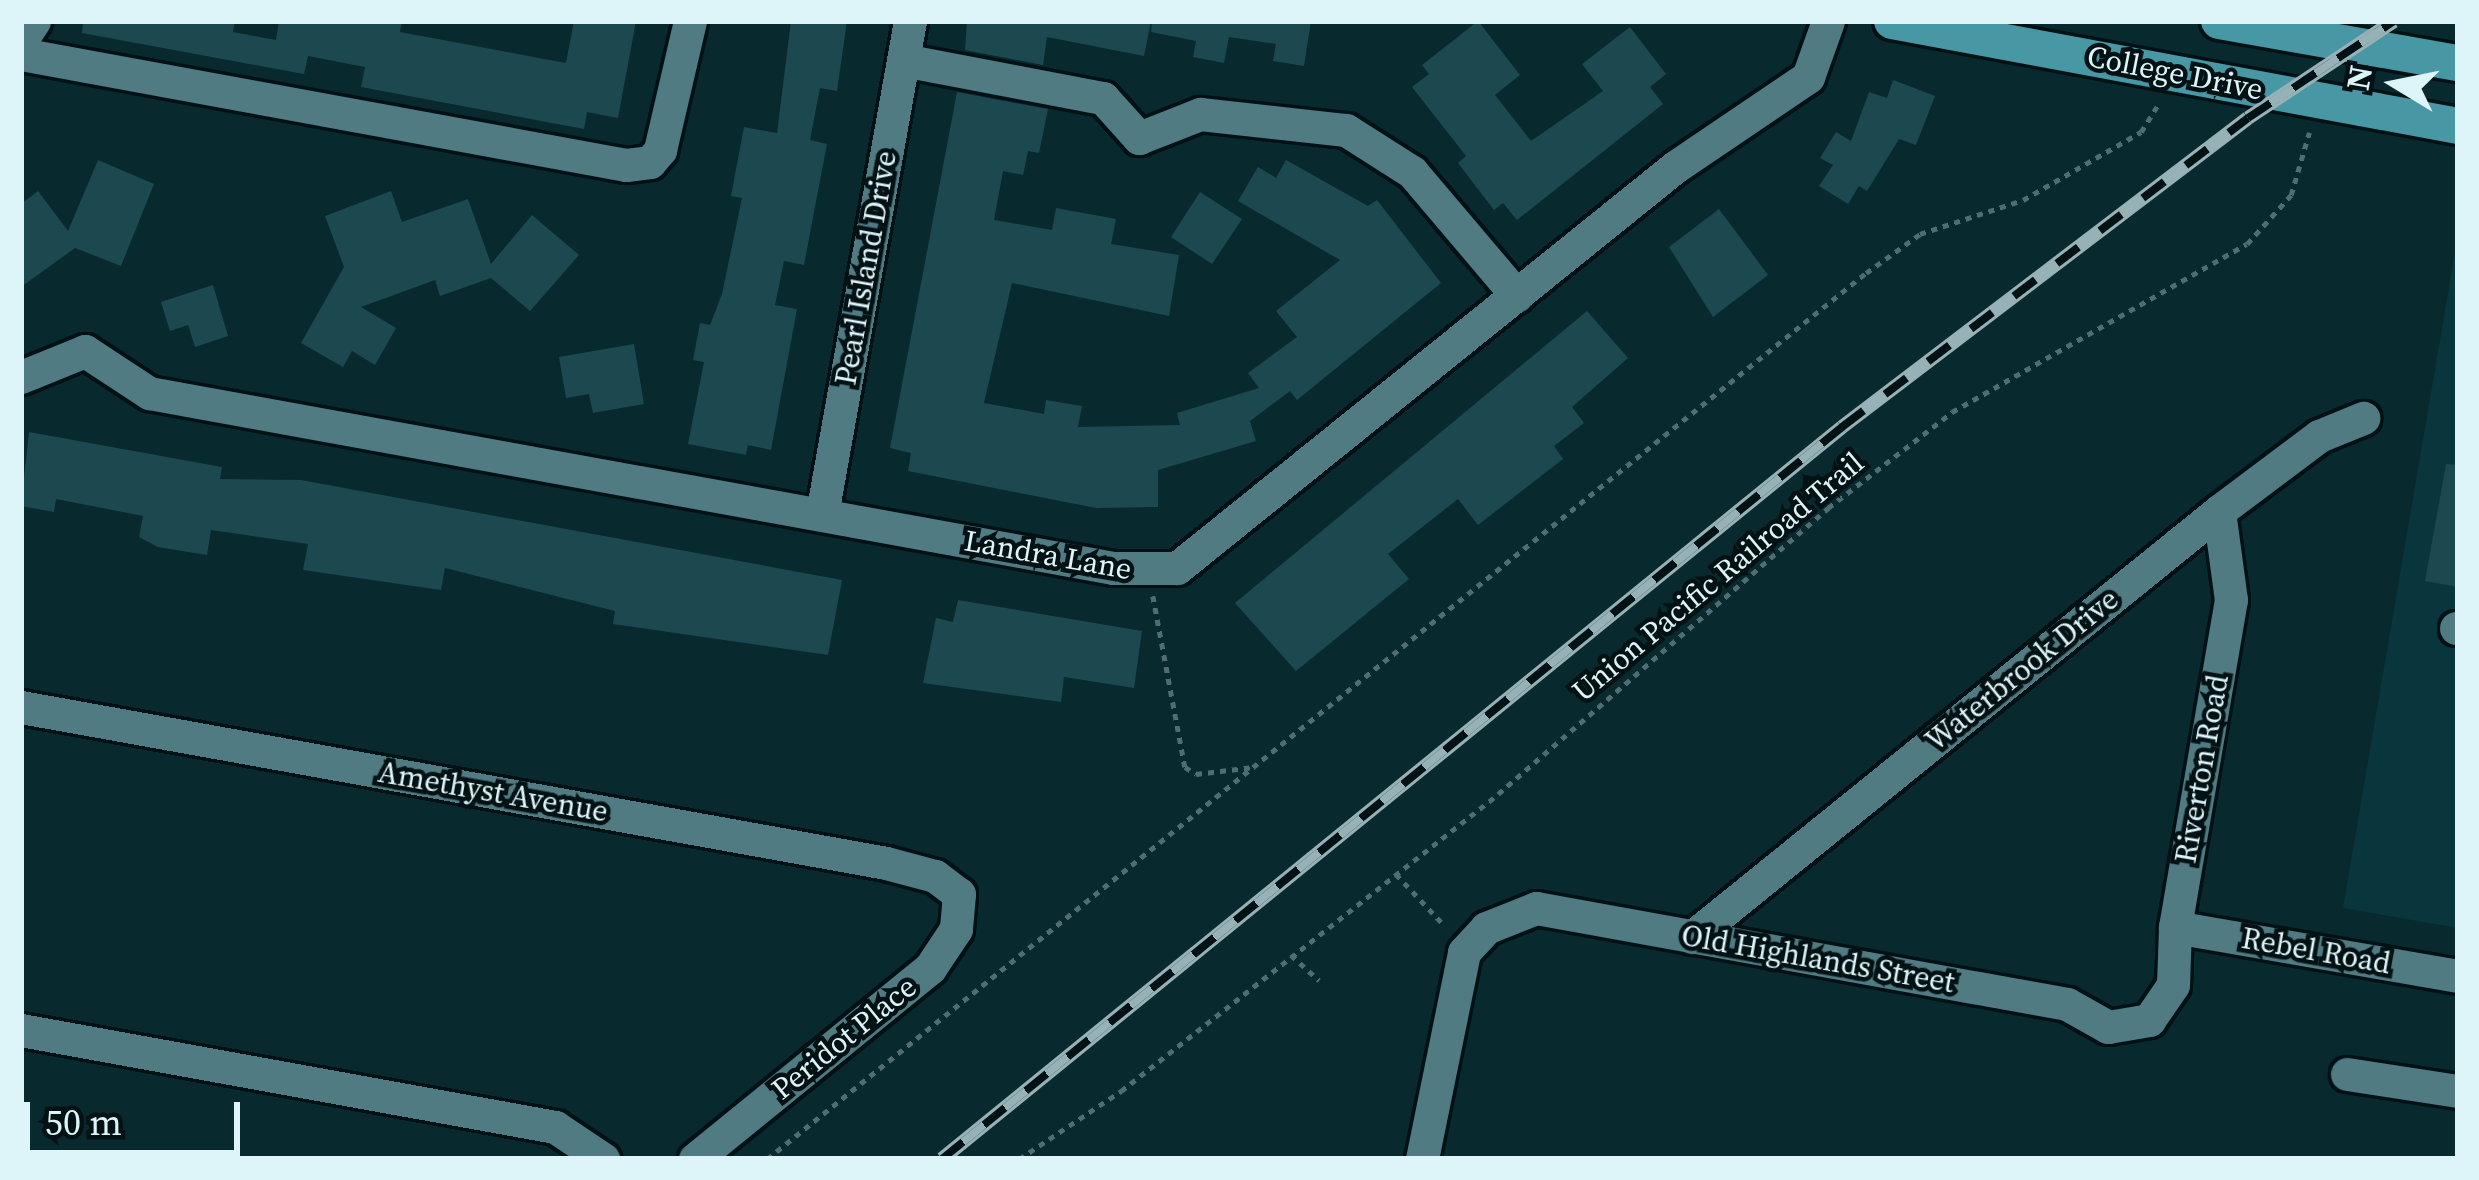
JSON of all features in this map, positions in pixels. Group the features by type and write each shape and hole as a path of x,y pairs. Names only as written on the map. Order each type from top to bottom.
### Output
{"main road":[{"name":"College Drive","path":"1892,21 2164,86 2458,126"},
{"name":"College Drive","path":"2219,21 2458,63"}],"street":[{"path":"21,41 34,21"},
{"path":"21,54 626,165 650,163 660,150 690,21"},
{"name":"Pearl Island Drive","path":"822,514 910,21"},
{"name":"Landra Lane","path":"21,377 85,351 148,393 1150,572 1203,552 1675,167 1808,77 1828,21"},
{"path":"903,60 1103,98 1139,138 1200,114 1346,130 1412,172 1516,296"},
{"name":"Waterbrook Drive","path":"1692,938 2219,511 2319,436 2362,418"},
{"name":"Riverton Road","path":"2149,1019 2173,985 2175,927 2231,600 2219,511"},
{"name":"Amethyst Avenue","path":"21,706 886,863 935,876 959,894"},
{"name":"Peridot Place","path":"694,1159 930,968 956,929 959,894"},
{"name":"Old Highlands Street","path":"1422,1159 1454,980 1486,928 1536,908 2067,1004 2108,1027 2149,1019"},
{"name":"Rebel Road","path":"2175,927 2458,976"},
{"path":"21,1030 555,1127 603,1159"},
{"path":"2347,1074 2458,1091"}],"path":[{"path":"767,1159 1866,273 1920,234 2023,200 2141,131 2164,86 2182,105"},
{"name":"Union Pacific Railroad Trail","path":"1018,1159 1121,1091 1396,874 1952,412 2247,244 2272,222 2300,172 2309,130 2289,126"},
{"path":"1150,572 1185,767 1196,774 1255,767"},
{"path":"1396,874 1448,929"},
{"path":"1291,955 1319,980"}],"shaded area":[{"path":"2458,235 2458,928 2343,908"}],"building":[{"path":"83,21 235,21 233,32 276,40 279,21 402,21 400,32 566,63 574,21 636,21 618,118 587,112 584,129 361,87 365,67 308,56 304,74 82,33"},
{"path":"791,21 847,21 837,91 820,88 810,140 827,144 804,265 784,261 775,305 797,309 771,450 748,445 746,455 688,444 704,362 693,360 700,323 710,325 722,294 742,198 731,196 744,127 777,133"},
{"path":"967,21 1151,21 1144,56 1047,37 1043,65 965,50"},
{"path":"1152,21 1311,21 1304,66 1273,61 1276,44 1229,37 1224,63 1193,57 1196,41 1151,32"},
{"path":"1478,21 1520,75 1495,95 1531,141 1603,91 1582,64 1630,27 1666,74 1650,87 1663,104 1517,220 1503,203 1494,210 1458,163 1466,156 1412,87 1429,74 1422,65"},
{"path":"1893,80 1935,96 1916,145 1899,139 1867,191 1859,186 1848,204 1819,186 1833,165 1820,158 1836,132 1851,141 1869,92 1887,98"},
{"path":"957,92 1048,109 1039,153 1028,151 1023,175 1003,171 994,220 1052,230 1056,208 1116,219 1111,244 1179,255 1169,316 1012,283 984,403 1044,414 1046,400 1082,406 1078,427 1180,425 1177,413 1259,388 1248,373 1297,337 1276,311 1340,260 1238,201 1258,167 1276,178 1286,160 1368,206 1377,200 1441,283 1297,400 1290,391 1250,421 1256,441 1158,470 1158,507 1096,508 908,471 911,453 890,448"},
{"path":"98,160 154,184 121,266 75,248 21,287 21,204 38,191 68,231"},
{"path":"391,191 402,222 468,199 491,264 532,215 579,255 530,311 491,278 440,296 435,280 361,307 396,328 375,365 352,351 343,367 301,343 344,267 325,216"},
{"path":"1200,192 1242,219 1212,264 1171,237"},
{"path":"1719,209 1768,275 1713,317 1669,247"},
{"path":"213,285 228,336 195,347 188,325 170,331 161,302"},
{"path":"1587,311 1628,358 1572,407 1584,423 1554,446 1563,459 1478,525 1458,499 1388,554 1409,579 1296,671 1235,603"},
{"path":"634,344 644,404 593,413 589,394 566,398 559,357"},
{"path":"29,432 222,467 220,479 301,480 842,580 828,655 613,624 615,611 445,568 441,590 303,570 308,544 211,530 207,555 158,547 139,537 143,516 56,499 54,512 21,506"},
{"path":"2446,464 2458,465 2458,587 2425,581"},
{"path":"958,600 1142,631 1134,688 1064,677 1061,702 923,683 936,618 953,622"}],"railway":[{"path":"942,1159 1842,427 2248,118 2394,21"}]}
